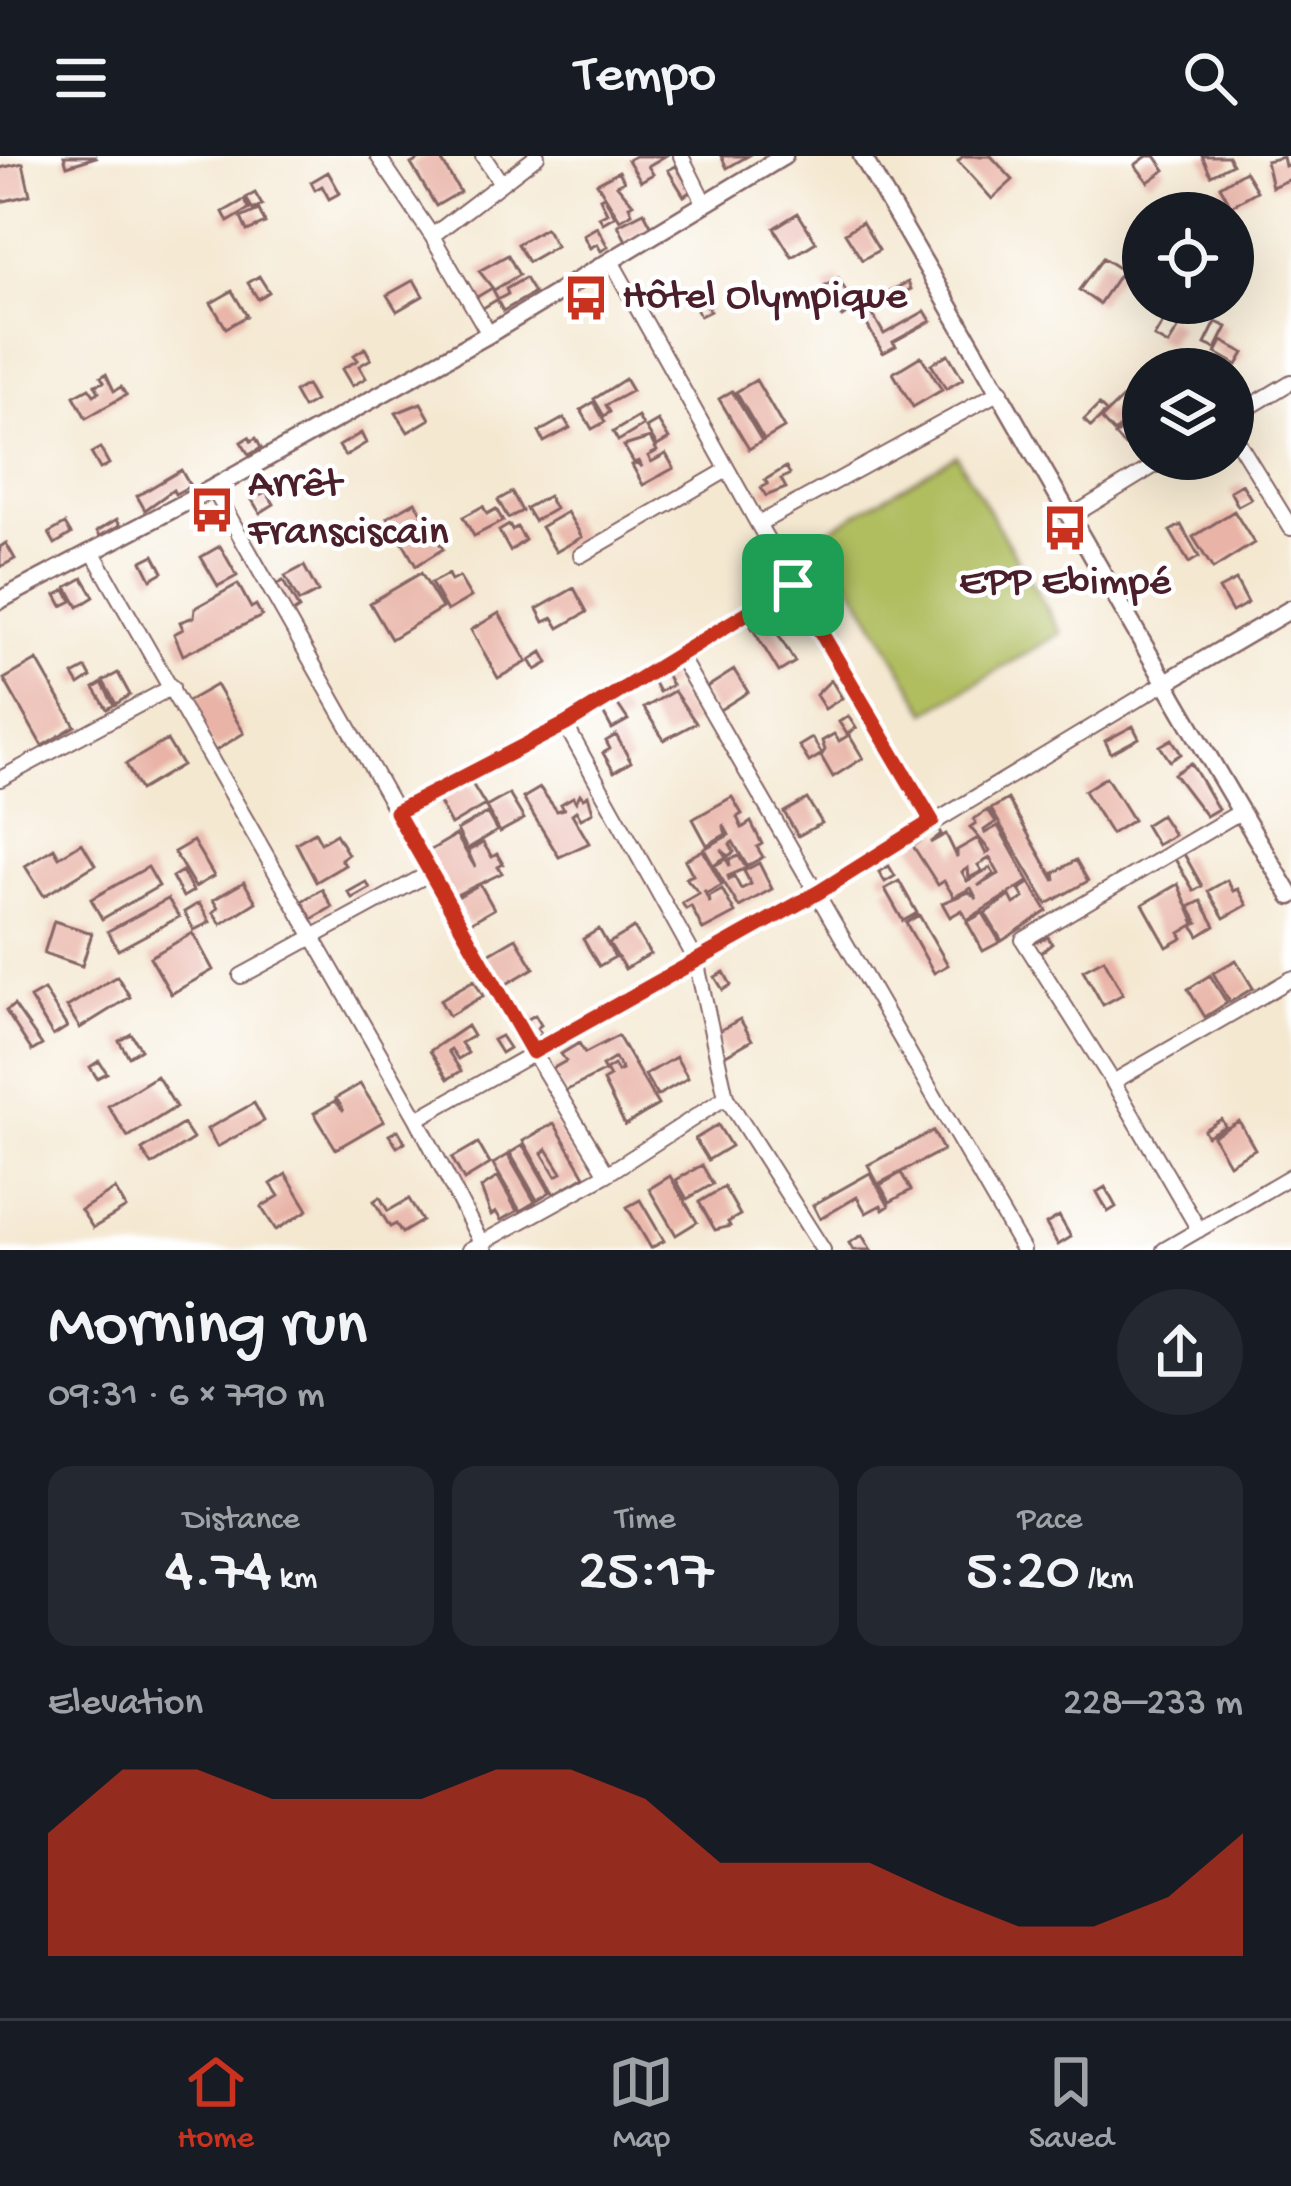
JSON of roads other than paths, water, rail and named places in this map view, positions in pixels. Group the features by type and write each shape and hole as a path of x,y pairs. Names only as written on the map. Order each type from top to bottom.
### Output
{"street":[{"path":"378,156 432,236 488,334"},
{"path":"483,156 501,183"},
{"path":"432,236 537,156"},
{"path":"681,156 705,204"},
{"path":"0,600 213,488 488,334 784,156"},
{"path":"862,156 1072,517 1163,684 1291,896"},
{"path":"611,261 932,821"},
{"path":"1254,404 1291,382"},
{"path":"758,524 1000,391"},
{"path":"1254,468 1291,528"},
{"path":"580,555 727,470"},
{"path":"1072,517 1131,480"},
{"path":"213,488 607,1174"},
{"path":"92,551 417,1119 478,1248 607,1174 726,1096"},
{"path":"396,812 566,724 793,585"},
{"path":"417,1119 819,892 1291,609"},
{"path":"679,655 1023,1250"},
{"path":"0,779 172,687"},
{"path":"566,724 695,960 726,1096 823,1250"},
{"path":"1199,1230 1023,940 1240,812"},
{"path":"242,976 430,873"},
{"path":"1113,1082 1291,979"},
{"path":"1164,1250 1291,1175"}],"place":[{"name":"Hôtel Olympique","path":"586,298"},
{"name":"Arrêt Fransciscain","path":"212,510"},
{"name":"EPP Ebimpé","path":"1065,528"}]}
